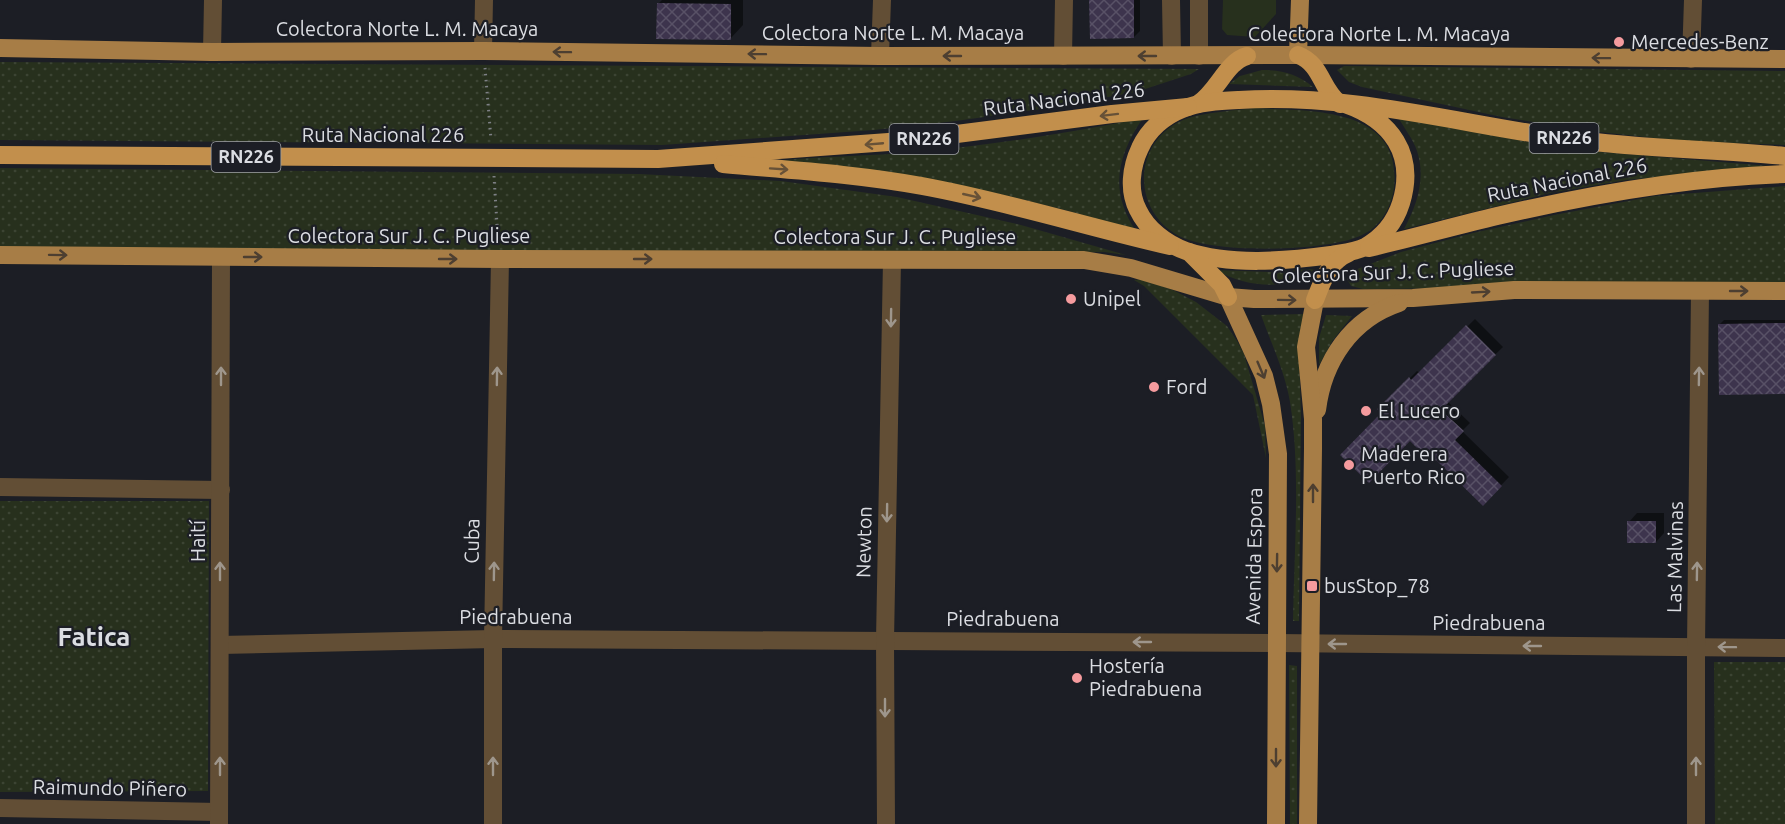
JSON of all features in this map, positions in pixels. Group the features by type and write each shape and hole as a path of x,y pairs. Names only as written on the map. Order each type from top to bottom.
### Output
{"highway":[{"path":"1298,55 1309,59 1316,67 1328,92 1343,104"},
{"path":"1192,106 1213,92 1239,58 1247,56"},
{"name":"Ruta Nacional 226","path":"658,159 902,141 1226,100 1276,98 1343,104 1616,145 1785,156"},
{"name":"Ruta Nacional 226","path":"1343,104 1372,116 1383,125 1398,144 1405,166 1404,192 1395,219 1378,238 1356,250"},
{"name":"Ruta Nacional 226","path":"1184,250 1157,234 1136,208 1132,176 1137,155 1148,134 1167,116 1192,106"},
{"name":"Ruta Nacional 226","path":"0,155 658,159 825,172 922,186 1009,205 1184,250 1224,258 1268,261 1356,250 1610,193 1652,186 1785,174"},
{"path":"1184,250 1216,279 1228,297"},
{"path":"1315,300 1332,265 1342,255 1356,250"}],"main road":[{"path":"1298,55 1300,0"},
{"name":"Colectora Norte L. M. Macaya","path":"0,48 212,52 483,51 880,56 1298,55 1785,59"},
{"name":"Colectora Sur J. C. Pugliese","path":"0,255 1084,260 1139,270 1228,297 1315,300 1413,298 1514,290 1785,291"},
{"name":"Avenida Espora","path":"1228,297 1264,376 1278,454 1276,824"},
{"path":"1313,447 1322,380 1334,354 1355,328 1368,318 1380,310 1413,298"},
{"path":"1308,824 1313,419 1306,347 1315,300"}],"street":[{"path":"212,52 213,0"},
{"path":"483,51 484,0"},
{"path":"880,56 882,0"},
{"path":"1062,56 1064,0"},
{"path":"1171,0 1172,56"},
{"path":"1199,0 1199,56"},
{"path":"1691,59 1693,0"},
{"name":"Haití","path":"219,818 220,257"},
{"name":"Cuba","path":"493,824 493,639 500,259"},
{"name":"Newton","path":"885,824 885,641 892,260"},
{"name":"Las Malvinas","path":"1696,824 1700,291"},
{"path":"0,487 220,490"},
{"name":"Piedrabuena","path":"220,645 493,639 1785,648"},
{"name":"Raimundo Piñero","path":"0,808 219,818"}],"path":[{"path":"483,51 500,259"}],"green space":[{"path":"1223,0 1276,0 1276,14 1255,37 1227,35 1222,29"},
{"path":"0,62 1199,69 1191,74 1136,92 956,121 874,130 662,145 0,140"},
{"path":"1344,66 1785,71 1785,145 1682,141 1590,131 1502,117 1362,87 1349,82 1337,70"},
{"path":"1262,70 1289,74 1313,87 1229,84 1240,76"},
{"path":"1255,108 1326,113 1349,118 1369,127 1384,141 1393,161 1394,188 1387,210 1379,222 1368,232 1346,241 1298,248 1270,249 1217,246 1195,242 1179,236 1164,225 1153,212 1144,181 1151,149 1161,135 1175,124 1193,117"},
{"path":"1398,117 1588,151 1769,166 1626,180 1550,193 1404,229 1419,191 1421,171 1415,147"},
{"path":"1143,118 1122,160 1119,188 1127,216 1136,231 1069,211 991,192 776,161 974,146 1059,134"},
{"path":"0,168 639,174 781,181 897,197 1021,225 1126,255 1104,252 879,253 0,248"},
{"path":"1785,186 1785,286 1363,289 1351,286 1347,279 1355,270 1401,252 1554,215 1655,196"},
{"path":"1309,269 1323,271 1296,282 1269,285 1242,281 1216,270 1270,272"},
{"path":"1142,279 1173,290 1196,302 1227,326 1244,354 1265,426 1266,458 1253,395 1144,286 1134,280"},
{"path":"1305,314 1299,350 1301,416 1299,621 1293,621 1296,511 1293,429 1285,380 1261,315"},
{"path":"1326,315 1352,316 1333,340 1319,365 1319,338"},
{"path":"0,501 209,501 208,791 0,792"},
{"path":"1714,662 1785,662 1785,824 1715,824"},
{"path":"1289,665 1297,666 1297,824 1290,824"}],"building":[{"path":"1089,0 1134,0 1134,38 1090,39"},
{"path":"657,3 731,4 731,40 656,39"},
{"path":"1785,323 1785,394 1719,395 1718,324"},
{"path":"1466,325 1496,355 1441,410 1464,431 1455,440 1502,486 1483,506 1436,460 1432,463 1410,441 1369,483 1340,455 1381,413 1377,409 1409,377 1411,380"},
{"path":"1627,521 1656,521 1656,543 1627,543"}],"place":[{"name":"Mercedes-Benz","path":"1619,42"},
{"name":"Unipel","path":"1071,299"},
{"name":"Ford","path":"1154,387"},
{"name":"El Lucero","path":"1366,411"},
{"name":"Maderera Puerto Rico","path":"1349,465"},
{"name":"busStop_78","path":"1312,586"},
{"name":"Hostería Piedrabuena","path":"1077,678"}],"district":[{"name":"Fatica","path":"94,637"}]}
